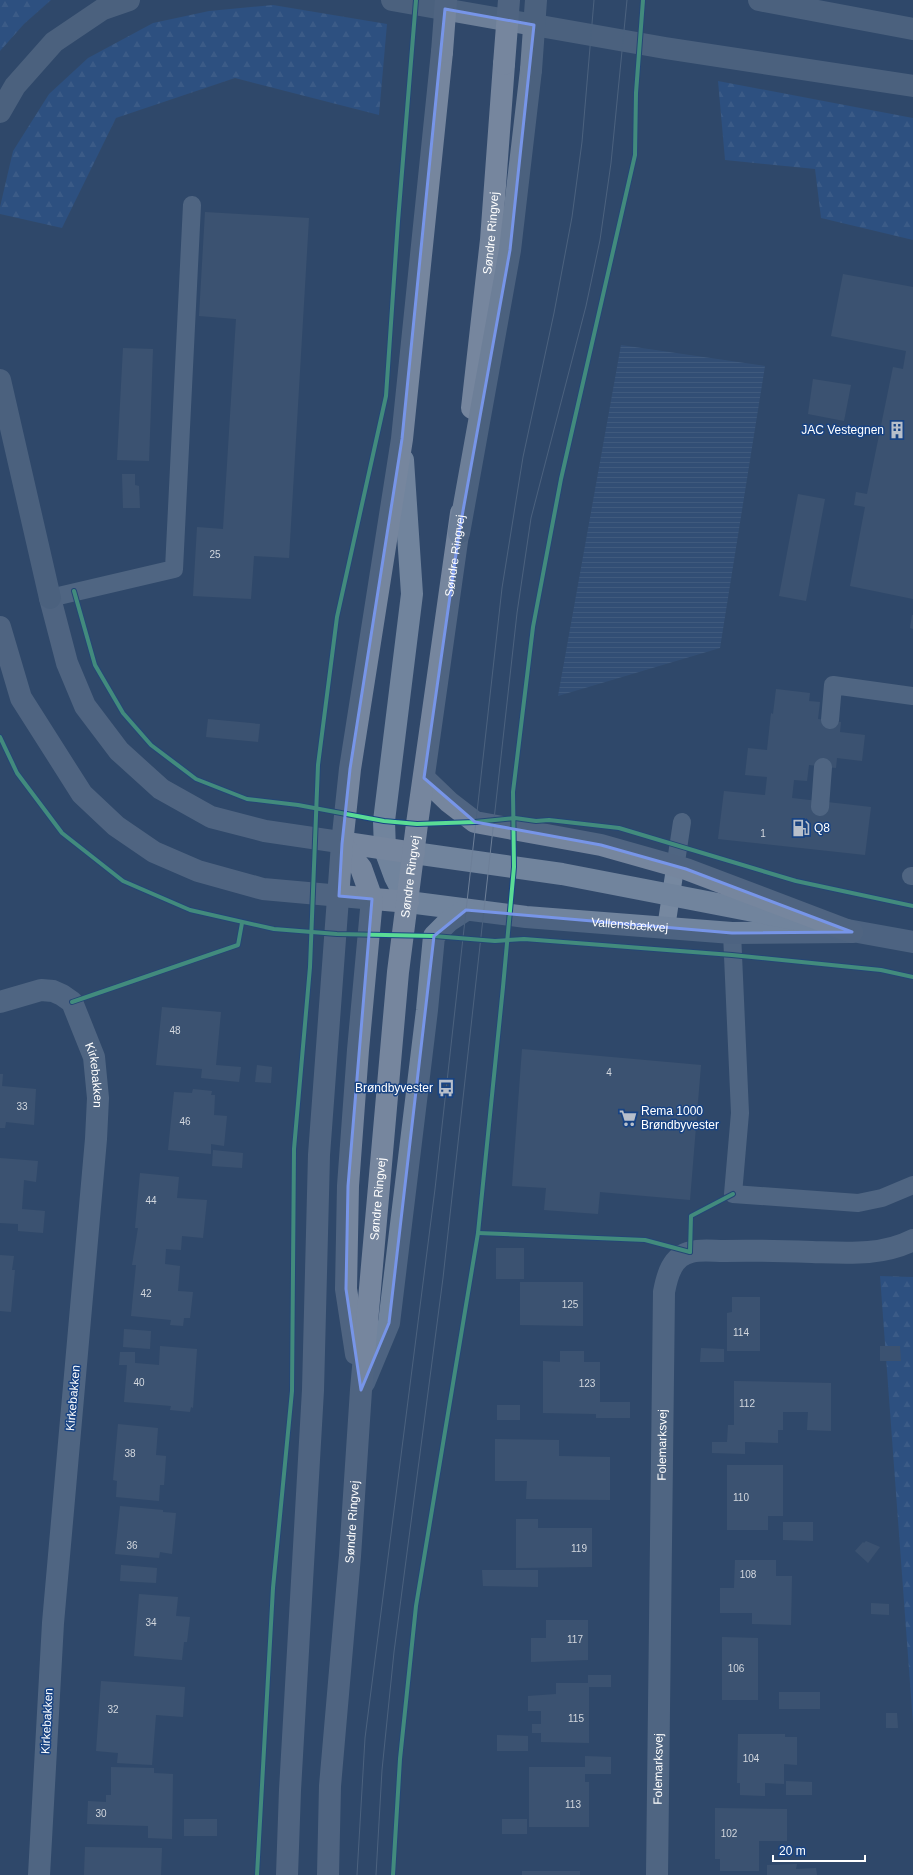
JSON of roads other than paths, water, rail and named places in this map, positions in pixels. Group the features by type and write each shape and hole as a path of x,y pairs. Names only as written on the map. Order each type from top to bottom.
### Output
{"highway":[{"path":"0,112 14,86 54,42 103,9 130,0"},
{"path":"392,0 665,48 913,86"},
{"path":"459,533 510,250 530,70 536,0"},
{"path":"759,0 913,30"},
{"path":"0,380 50,598"}],"main road":[{"path":"287,1875 314,1390 319,1155 342,844 350,769 402,439 442,52 446,0"},
{"name":"Søndre Ringvej","path":"328,1875 330,1786 350,1556 361,1390 398,972 459,533 491,240 509,0"},
{"path":"50,598 67,664 85,706 119,751 161,789 211,817 265,831 414,854"},
{"path":"0,627 21,698 82,794 116,826 154,852 198,871 263,889 408,902"},
{"path":"424,778 448,802 476,822 515,831 601,845 675,866 852,932"},
{"path":"342,844 361,868 372,899 358,1050 348,1186 346,1289 361,1390"}],"street":[{"path":"402,439 412,594 384,821 385,850 395,877 408,902"},
{"name":"Vallensbækvej","path":"414,854 562,874 796,919 852,932 913,942"},
{"name":"Vallensbækvej","path":"408,902 526,917 732,933 852,932"},
{"path":"361,1390 389,1323 428,1010 434,936 449,921 466,910"},
{"name":"Kirkebakken","path":"0,1002 41,990 52,991 62,995 72,1002 94,1057 98,1098 96,1139 53,1623 39,1875"},
{"name":"Folemarksvej","path":"657,1875 664,1292 667,1275 675,1261 690,1252 745,1250 852,1253 875,1252 904,1245 913,1240"}],"lane":[{"path":"50,598 174,568 192,205"},
{"path":"830,720 834,684 913,696"},
{"path":"820,807 823,766"},
{"path":"666,928 682,822"},
{"path":"732,933 733,984 740,1113 733,1194 858,1203 882,1198 913,1185"}],"tram line":[{"path":"357,1875 365,1738 435,1189 502,588 523,457 554,313 572,217 582,142 594,0"},
{"path":"376,1875 382,1770 394,1652 443,1278 517,613 531,518 586,306 600,240 611,163 627,0"}],"place":[{"name":"JAC Vestegnen","path":"897,430"},
{"name":"Q8","path":"801,828"},
{"name":"Brøndbyvester","path":"446,1088"},
{"name":"Rema 1000 Brøndbyvester","path":"628,1118"}]}
